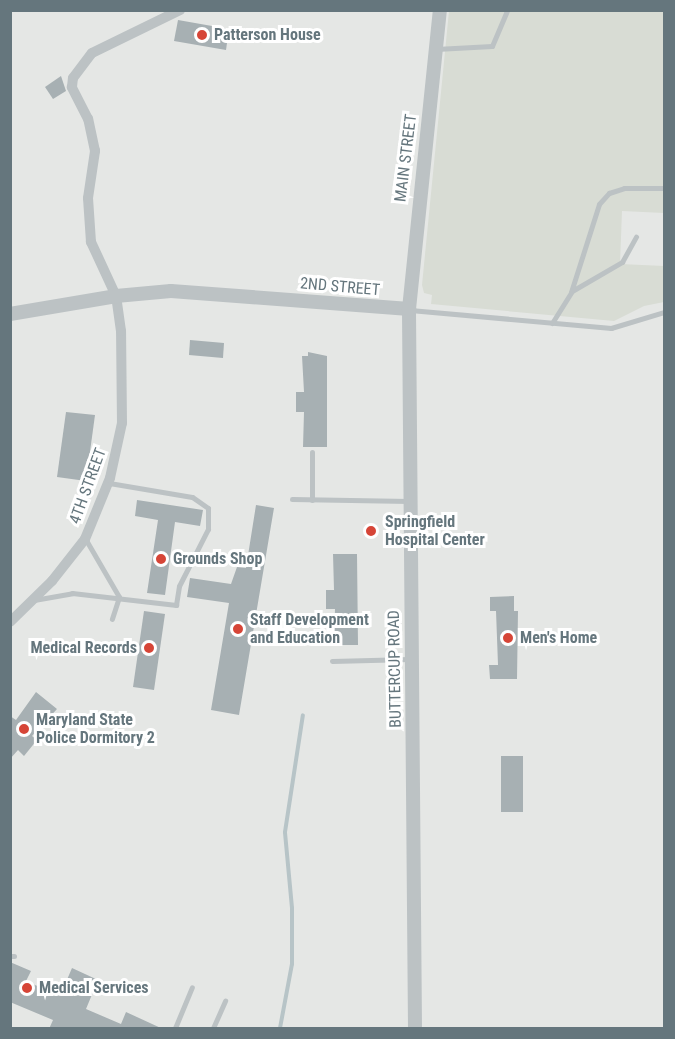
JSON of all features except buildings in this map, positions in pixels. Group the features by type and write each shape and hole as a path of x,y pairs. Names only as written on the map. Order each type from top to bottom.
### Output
{"street":[{"path":"116,296 91,242 88,198 94,151 88,119 72,87 73,78 92,53 180,10"},
{"name":"MAIN STREET","path":"409,309 440,10"},
{"name":"2ND STREET","path":"10,314 116,296 216,293 409,309"},
{"name":"4TH STREET","path":"10,622 32,601 85,539 109,483 118,448 124,393 116,296"},
{"name":"BUTTERCUP ROAD","path":"409,309 415,1029"}],"lane":[{"path":"436,49 492,46 507,10"},
{"path":"552,323 571,292 599,204 609,193 624,188 664,188"},
{"path":"571,292 622,262 636,237"},
{"name":"2ND STREET","path":"409,309 610,328 664,312"},
{"path":"312,453 312,500"},
{"path":"32,601 72,593 176,605 179,586 208,529 210,517 208,508 192,497 109,483"},
{"path":"292,499 409,501"},
{"path":"85,539 118,597 112,619"},
{"path":"332,661 411,659"},
{"path":"175,1029 192,987"},
{"path":"213,1029 225,1001"}],"shaded area":[{"name":"Springfield Hospital Center","path":"11,11 664,11 664,1028 11,1028"},
{"path":"449,11 664,11 664,213 622,211 620,264 664,266 664,302 644,306 614,321 431,304 432,295 424,293 422,285"}],"waterway":[{"path":"280,1028 292,964 292,908 285,832 303,715"}],"place":[{"name":"Patterson House","path":"202,35"},
{"name":"Springfield Hospital Center","path":"371,531"},
{"name":"Grounds Shop","path":"161,559"},
{"name":"Staff Development and Education","path":"238,629"},
{"name":"Men's Home","path":"508,638"},
{"name":"Medical Records","path":"149,648"},
{"name":"Maryland State Police Dormitory 2","path":"24,729"},
{"name":"Medical Services","path":"27,988"}]}
